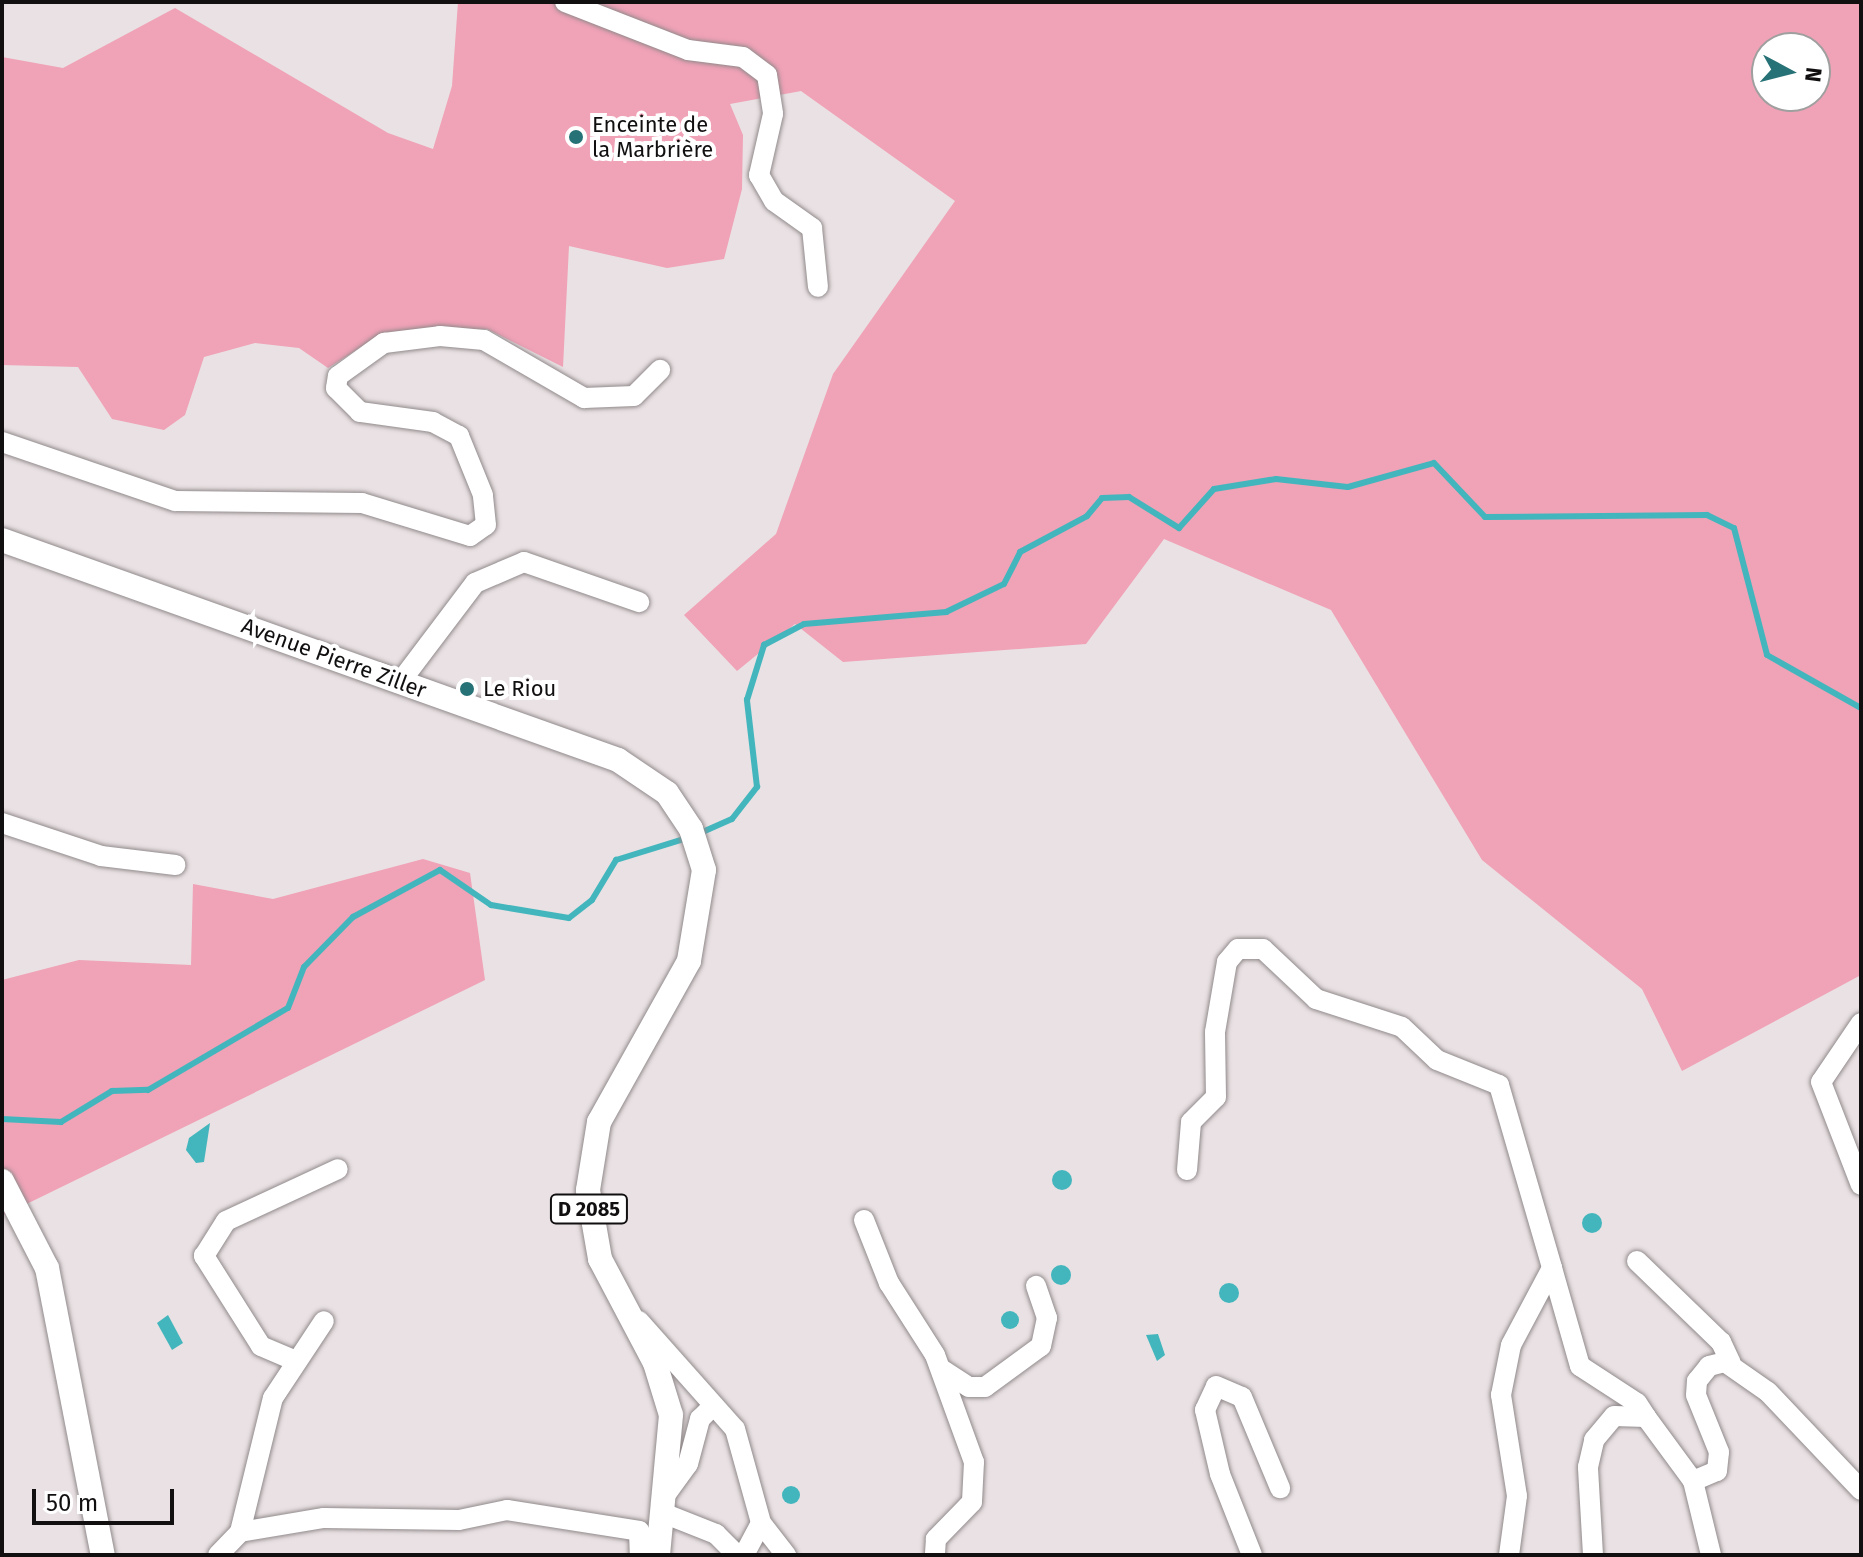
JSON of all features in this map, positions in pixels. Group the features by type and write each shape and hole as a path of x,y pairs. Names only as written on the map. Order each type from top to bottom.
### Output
{"main road":[{"name":"Avenue Pierre Ziller","path":"2,540 618,760 667,793 691,829 704,870 689,961 599,1122 591,1156 593,1240 629,1310"},
{"path":"2,1181 36,1237 103,1555"},
{"name":"D 2085","path":"629,1310 671,1415 658,1555"}],"street":[{"path":"565,2 688,50 743,57 767,75 773,114 759,175 774,201 812,228 818,287"},
{"path":"2,442 175,501 362,503 470,536 486,525 483,495 459,436 433,422 360,412 336,388 338,376 384,343 440,336 484,340 584,398 634,396 660,370"},
{"path":"401,681 475,583 524,562 639,602"},
{"path":"2,823 101,856 175,865"},
{"path":"1187,1170 1191,1122 1216,1097 1215,1032 1227,962 1238,949 1263,949 1316,999 1402,1027 1437,1060 1499,1085 1580,1366 1637,1403 1693,1481 1711,1555"},
{"path":"1861,1023 1821,1082 1861,1185"},
{"path":"296,1361 261,1346 204,1256 226,1221 338,1169"},
{"path":"864,1220 889,1283 941,1369 977,1480 972,1502 936,1539 935,1555"},
{"path":"1637,1261 1721,1342 1731,1363 1861,1490"},
{"path":"1509,1555 1517,1496 1501,1395 1511,1345 1552,1268"},
{"path":"941,1369 969,1387 985,1387 1041,1346 1047,1318 1036,1286"},
{"path":"629,1310 735,1429 761,1523 786,1555"},
{"path":"218,1555 240,1532 273,1398 324,1321"},
{"path":"1693,1481 1717,1471 1719,1452 1696,1395 1697,1381 1709,1366 1731,1363"},
{"path":"1252,1555 1220,1474 1205,1410 1216,1386 1242,1397 1280,1488"},
{"path":"713,1406 700,1419 688,1464 664,1503 716,1534 737,1555"},
{"path":"1593,1555 1594,1440 1614,1416 1646,1417"},
{"path":"240,1532 324,1518 415,1522 527,1511 639,1531 640,1555"},
{"path":"744,1555 761,1523"}],"shaded area":[{"path":"458,2 1861,2 1861,975 1682,1071 1642,989 1482,860 1331,610 1164,539 1086,644 843,662 795,624 737,671 684,615 776,534 833,374 955,201 801,91 730,104 743,135 742,189 724,259 667,268 569,246 563,367 487,329 426,331 366,344 328,368 299,348 255,343 204,357 185,415 164,430 112,419 78,367 2,365 2,57 63,68 175,8 388,133 433,149 452,86"},
{"path":"423,859 470,873 485,980 2,1216 2,980 79,960 191,965 193,884 273,899"}],"water":[{"path":"210,1123 204,1162 196,1163 186,1150 189,1138"},
{"path":"1062,1170 1069,1173 1072,1180 1069,1187 1062,1190 1055,1187 1052,1180 1055,1173"},
{"path":"1592,1213 1599,1216 1602,1223 1599,1230 1592,1233 1585,1230 1582,1223 1585,1216"},
{"path":"1061,1265 1068,1268 1071,1275 1068,1282 1061,1285 1054,1282 1051,1275 1054,1268"},
{"path":"1229,1283 1236,1286 1239,1293 1236,1300 1229,1303 1222,1300 1219,1293 1222,1286"},
{"path":"1006,1311 1014,1311 1019,1320 1017,1327 1006,1329 1001,1324 1001,1316"},
{"path":"168,1315 183,1343 172,1350 157,1323"},
{"path":"1158,1334 1165,1355 1157,1361 1146,1335"},
{"path":"787,1486 795,1486 800,1495 798,1502 787,1504 782,1499 782,1491"}],"waterway":[{"path":"698,834 732,819 757,787 747,700 764,645 804,624 946,612 1004,584 1020,552 1087,516 1102,498 1129,497 1179,528 1214,489 1276,479 1348,487 1434,463 1485,517 1707,515 1734,528 1767,655 1861,708"},
{"path":"2,1119 61,1122 112,1091 148,1090 288,1008 304,967 353,917 440,870 491,905 569,918 592,900 616,860 687,838"}],"place":[{"name":"Enceinte de la Marbrière","path":"576,137"},
{"name":"Le Riou","path":"467,689"}]}
